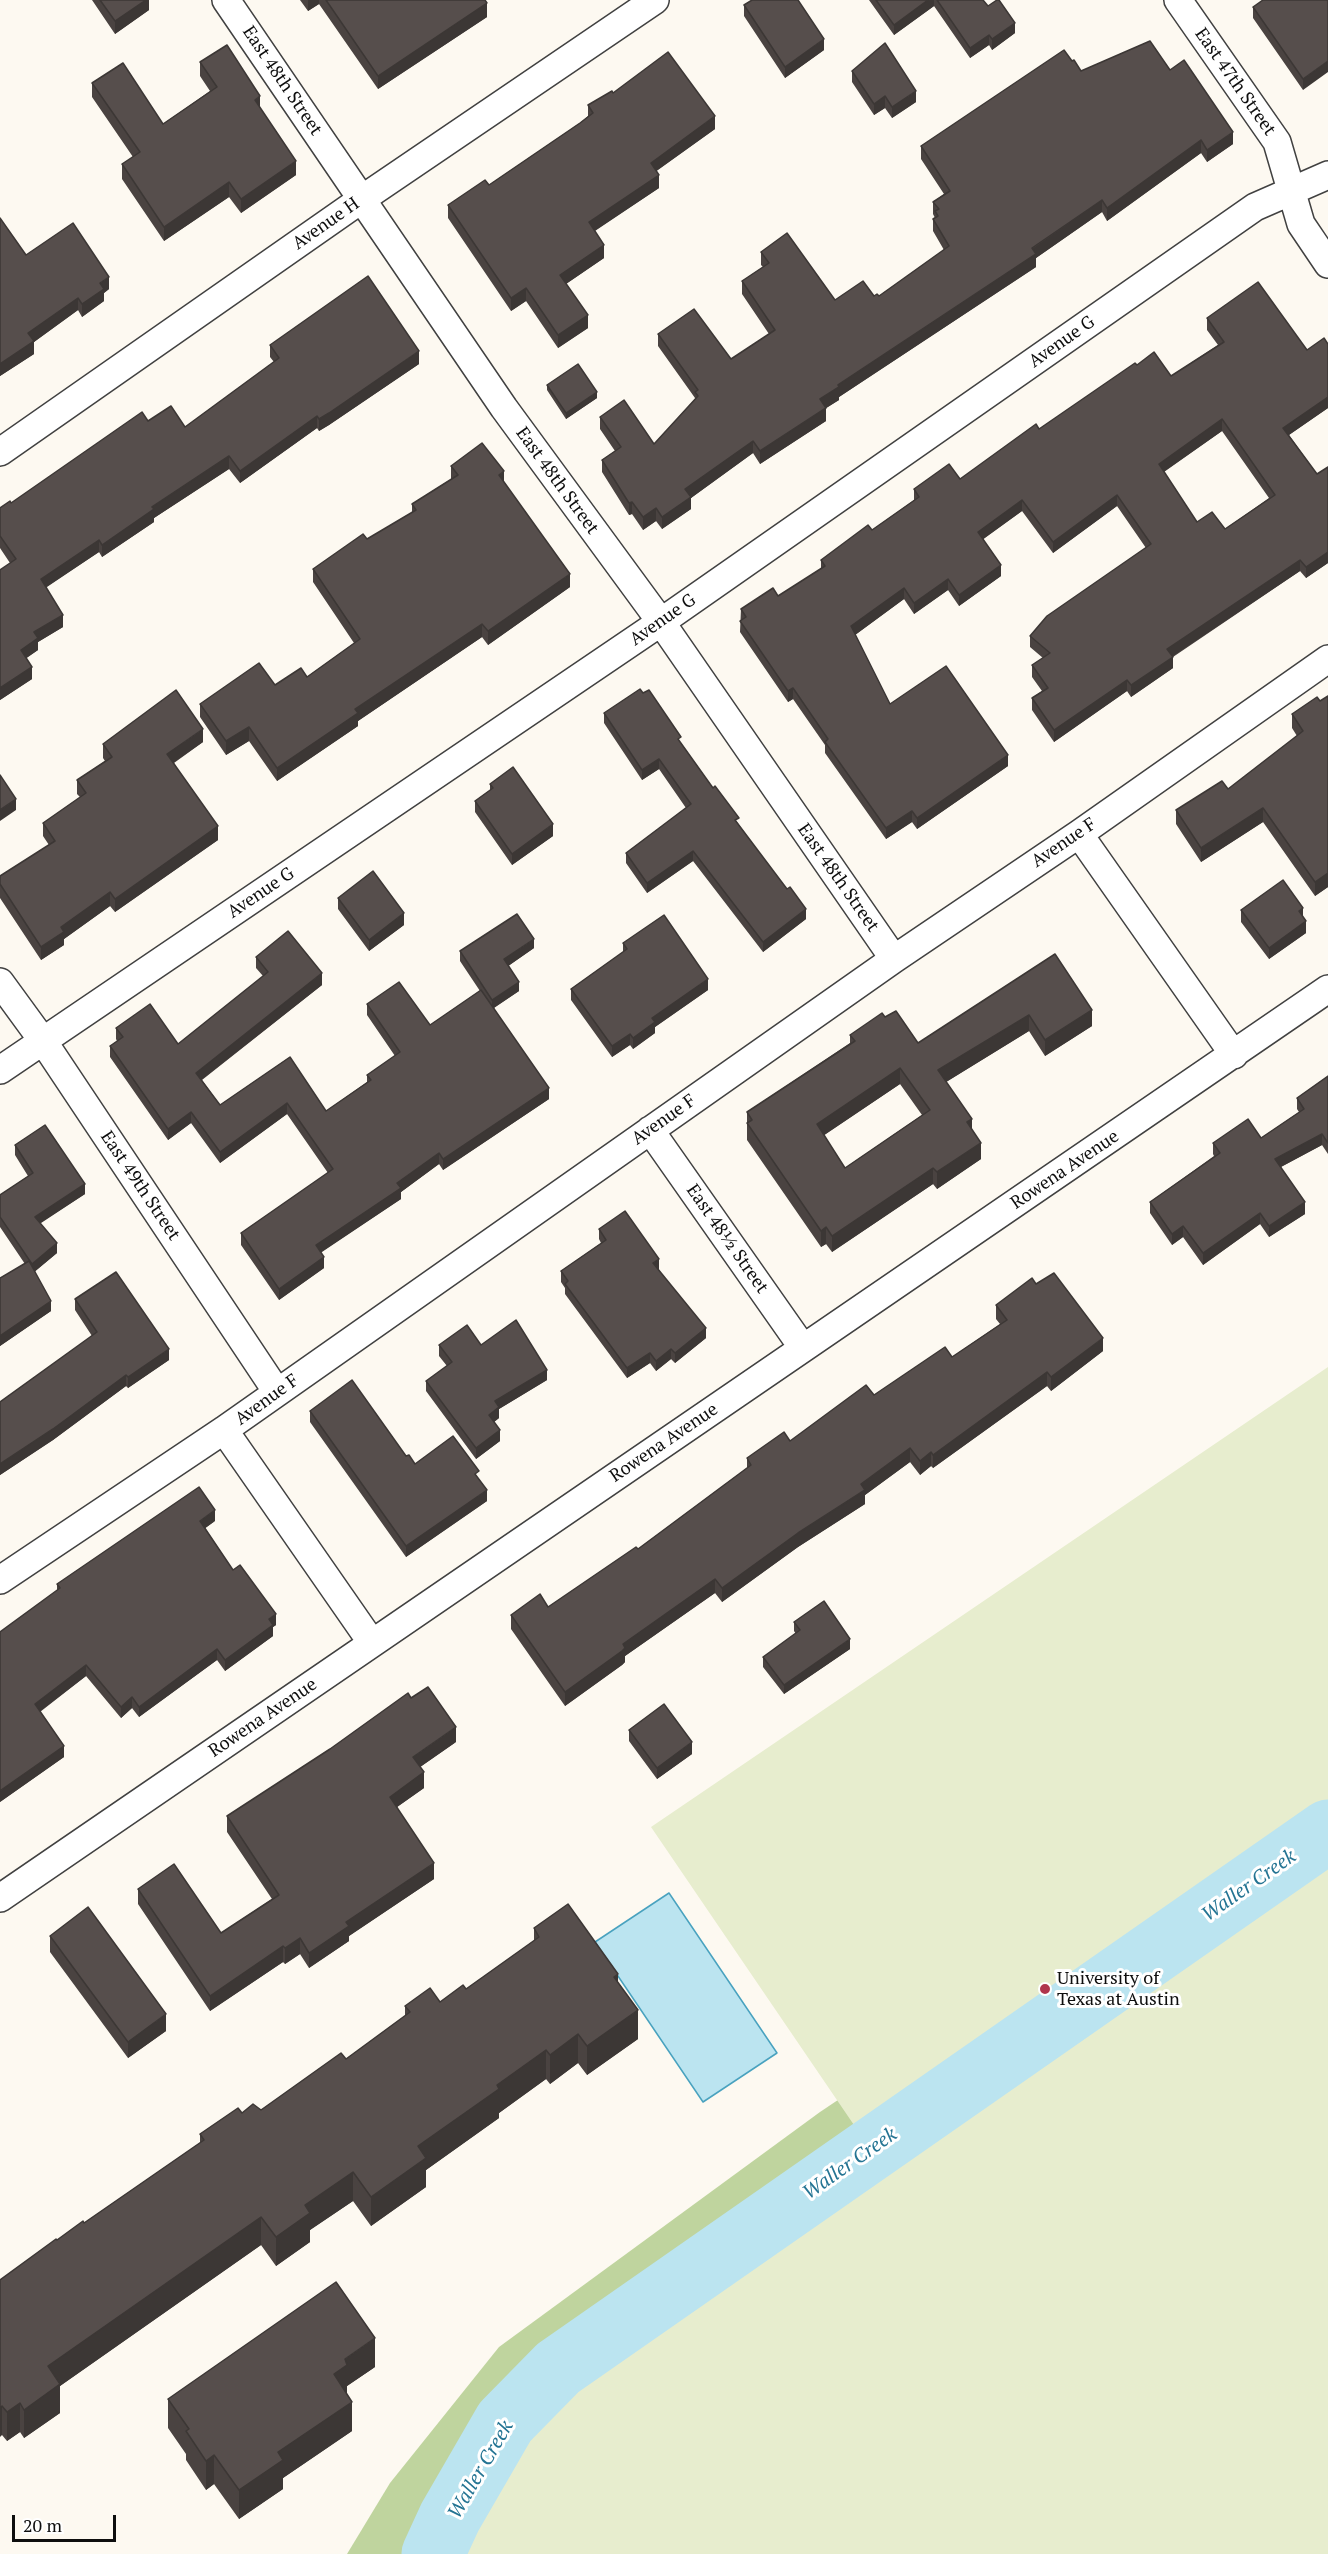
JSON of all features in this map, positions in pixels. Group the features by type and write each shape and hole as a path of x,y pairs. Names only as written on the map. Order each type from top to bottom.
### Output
{"street":[{"name":"East 48th Street","path":"226,0 504,408 661,622 894,959"},
{"name":"Avenue H","path":"0,452 362,199 656,0"},
{"name":"East 47th Street","path":"1178,0 1277,142 1301,224 1328,264"},
{"name":"Avenue G","path":"0,1070 661,622 1255,207 1328,174"},
{"name":"Avenue F","path":"0,1580 224,1430 894,959 1078,834 1328,659"},
{"path":"1078,834 1234,1055"},
{"name":"East 49th Street","path":"0,982 43,1041 277,1392"},
{"name":"Rowena Avenue","path":"0,1898 1328,989"},
{"name":"East 48½ Street","path":"650,1130 804,1348"},
{"path":"224,1430 372,1643"}],"green space":[{"name":"University of Texas at Austin","path":"1328,1367 1328,2554 433,2554 450,2517 505,2422 558,2368 871,2150 651,1827"},
{"path":"1328,1772 487,2554 347,2554 390,2483 499,2347 820,2112"}],"water":[{"path":"669,1893 777,2053 703,2102 595,1942"}],"building":[{"path":"100,0 146,0 115,21"},
{"path":"326,0 485,0 487,3 378,76"},
{"path":"752,0 798,0 824,39 785,67 744,5"},
{"path":"876,0 928,0 894,25"},
{"path":"937,0 983,0 988,6 999,0 1015,23 992,39 989,35 970,48"},
{"path":"1263,0 1328,0 1328,61 1303,79 1253,7"},
{"path":"1150,41 1170,70 1184,60 1233,132 1207,150 1201,140 1107,208 1102,200 1032,248 1036,254 838,385 839,387 820,399 826,408 760,451 753,441 685,489 691,497 662,517 656,508 643,517 632,502 629,503 602,460 621,447 600,417 624,400 654,444 698,396 695,392 698,390 658,334 694,309 731,359 775,330 742,281 769,263 761,252 787,233 835,300 863,281 874,296 877,294 879,296 949,246 933,219 938,216 935,211 939,209 933,202 950,191 921,146 1064,50 1081,71"},
{"path":"885,43 916,91 892,107 885,96 874,104 852,71"},
{"path":"227,45 260,96 255,100 296,161 241,199 229,182 164,227 122,164 140,152 92,83 123,63 163,124 217,87 200,62"},
{"path":"668,52 715,116 651,163 659,175 589,222 604,245 560,275 588,315 558,335 526,288 511,298 448,205 485,180 489,185 580,123 593,113 588,105 612,91 613,93"},
{"path":"0,218 26,255 73,223 109,277 100,283 104,289 82,304 78,298 28,333 34,341 0,364"},
{"path":"368,276 419,351 329,413 319,419 317,416 240,471 229,456 152,507 154,509 102,545 99,540 41,579 63,615 34,632 38,638 21,650 32,667 0,688 0,570 16,559 0,536 0,508 10,501 11,503 142,412 148,421 171,406 185,427 279,358 270,345"},
{"path":"1258,282 1307,350 1324,338 1328,344 1328,397 1283,428 1317,474 1328,467 1328,552 1306,567 1300,560 1167,649 1173,657 1131,685 1127,680 1054,730 1032,698 1048,688 1032,665 1050,653 1030,636 1047,616 1151,544 1117,495 1053,542 1022,500 978,532 1001,565 959,595 948,579 914,603 904,588 851,626 890,704 946,666 1008,755 917,818 912,811 886,828 825,742 828,739 793,688 788,691 740,621 746,617 741,609 773,588 778,596 825,566 821,560 868,525 872,530 919,497 914,489 949,464 960,479 1036,424 1039,429 1154,352 1171,376 1224,342 1207,318","holes":["1222,419 1275,495 1225,529 1212,512 1197,522 1159,464"]},
{"path":"578,364 597,392 566,413 547,385"},
{"path":"482,443 504,471 499,475 570,574 488,631 482,624 355,709 358,713 277,768 249,727 226,741 200,704 259,663 275,685 301,668 307,677 360,639 313,569 363,534 367,539 416,510 412,504 458,475 451,466"},
{"path":"640,689 643,693 649,690 681,737 678,739 713,788 715,786 739,818 735,820 787,889 790,887 806,909 763,942 693,851 647,883 626,853 691,804 659,759 642,770 604,713"},
{"path":"176,690 203,729 167,754 218,826 115,899 110,892 61,927 64,932 41,947 0,884 0,876 55,841 43,823 86,793 77,780 112,757 103,744"},
{"path":"1328,696 1328,873 1315,882 1263,808 1201,848 1176,810 1222,781 1228,789 1303,731 1292,714 1317,697 1320,701"},
{"path":"513,767 553,824 512,854 475,801 493,788 490,784"},
{"path":"0,775 16,799 0,810"},
{"path":"373,871 404,913 369,940 338,898"},
{"path":"1283,880 1303,908 1299,911 1306,921 1269,948 1241,910"},
{"path":"517,914 534,939 504,959 519,982 492,1000 460,951"},
{"path":"664,915 708,979 652,1018 655,1022 633,1038 630,1034 612,1046 571,989 627,949 623,943"},
{"path":"288,931 322,973 196,1073 220,1105 290,1057 326,1111 371,1080 367,1075 400,1052 367,1004 399,982 430,1025 481,990 549,1088 443,1159 439,1153 397,1183 401,1188 316,1245 324,1257 279,1289 241,1233 333,1169 287,1103 220,1152 191,1112 168,1129 110,1046 123,1037 116,1028 150,1004 178,1044 268,972 256,957"},
{"path":"1055,954 1092,1010 1045,1040 1029,1015 938,1070 972,1119 967,1122 981,1143 937,1172 933,1168 832,1236 826,1227 821,1231 747,1123 752,1120 747,1112 855,1041 850,1035 882,1013 885,1017 896,1011 918,1043","holes":["900,1068 930,1110 845,1168 817,1124"]},
{"path":"1328,1076 1328,1143 1322,1134 1275,1159 1305,1202 1269,1226 1260,1213 1203,1253 1183,1226 1172,1234 1150,1202 1220,1153 1213,1143 1248,1119 1261,1138 1304,1109 1297,1098"},
{"path":"45,1125 85,1184 35,1217 57,1243 32,1264 0,1217 0,1195 33,1173 15,1145"},
{"path":"625,1211 659,1259 653,1263 706,1328 675,1353 671,1349 656,1361 650,1353 627,1368 565,1284 568,1281 561,1271 606,1240 599,1229"},
{"path":"29,1261 51,1301 0,1336 0,1278"},
{"path":"116,1272 169,1349 128,1377 126,1375 53,1429 0,1464 0,1402 97,1332 75,1299"},
{"path":"1054,1273 1103,1338 1051,1377 1047,1372 933,1455 931,1452 920,1461 910,1448 861,1484 865,1490 798,1533 722,1588 715,1579 623,1644 625,1648 622,1651 565,1692 511,1615 540,1594 548,1607 636,1547 638,1549 751,1465 747,1458 784,1432 790,1441 866,1385 874,1395 945,1347 952,1357 1007,1320 996,1305 1032,1278 1036,1284"},
{"path":"516,1320 547,1370 495,1401 499,1407 489,1415 500,1430 476,1448 426,1381 452,1362 439,1345 467,1325 481,1345"},
{"path":"352,1380 406,1456 409,1455 415,1464 453,1436 479,1471 475,1474 487,1490 406,1546 310,1411"},
{"path":"199,1487 215,1510 200,1521 233,1570 240,1565 276,1614 269,1619 273,1625 225,1660 217,1649 139,1707 132,1697 121,1707 86,1665 35,1704 64,1746 0,1791 0,1632 60,1588 57,1584"},
{"path":"824,1601 850,1639 784,1685 763,1657 800,1630 794,1622"},
{"path":"428,1687 456,1727 413,1757 424,1772 390,1797 434,1863 346,1922 349,1926 309,1953 300,1938 285,1948 283,1946 210,1996 138,1889 174,1864 221,1933 279,1895 227,1816 330,1749 408,1693 411,1698"},
{"path":"664,1704 692,1742 657,1768 629,1730"},
{"path":"568,1904 618,1974 614,1977 638,2010 587,2046 578,2034 550,2055 546,2050 497,2085 499,2089 418,2146 426,2158 371,2197 353,2172 305,2205 310,2213 276,2237 261,2217 48,2366 60,2384 24,2410 20,2403 7,2412 2,2406 0,2408 0,2280 56,2239 83,2221 84,2223 204,2140 200,2134 238,2108 242,2113 253,2104 261,2110 341,2053 346,2059 410,2012 405,2006 430,1988 440,2002 463,1985 466,1989 539,1937 534,1928"},
{"path":"88,1907 166,2014 128,2042 50,1936"},
{"path":"336,2282 375,2338 345,2359 347,2365 334,2374 352,2402 278,2452 283,2460 239,2490 214,2455 206,2461 186,2431 189,2429 168,2399"}],"waterway":[{"name":"Waller Creek","path":"433,2554 450,2517 505,2422 558,2368 1328,1831"}],"place":[{"name":"University of Texas at Austin","path":"1045,1989"}]}
